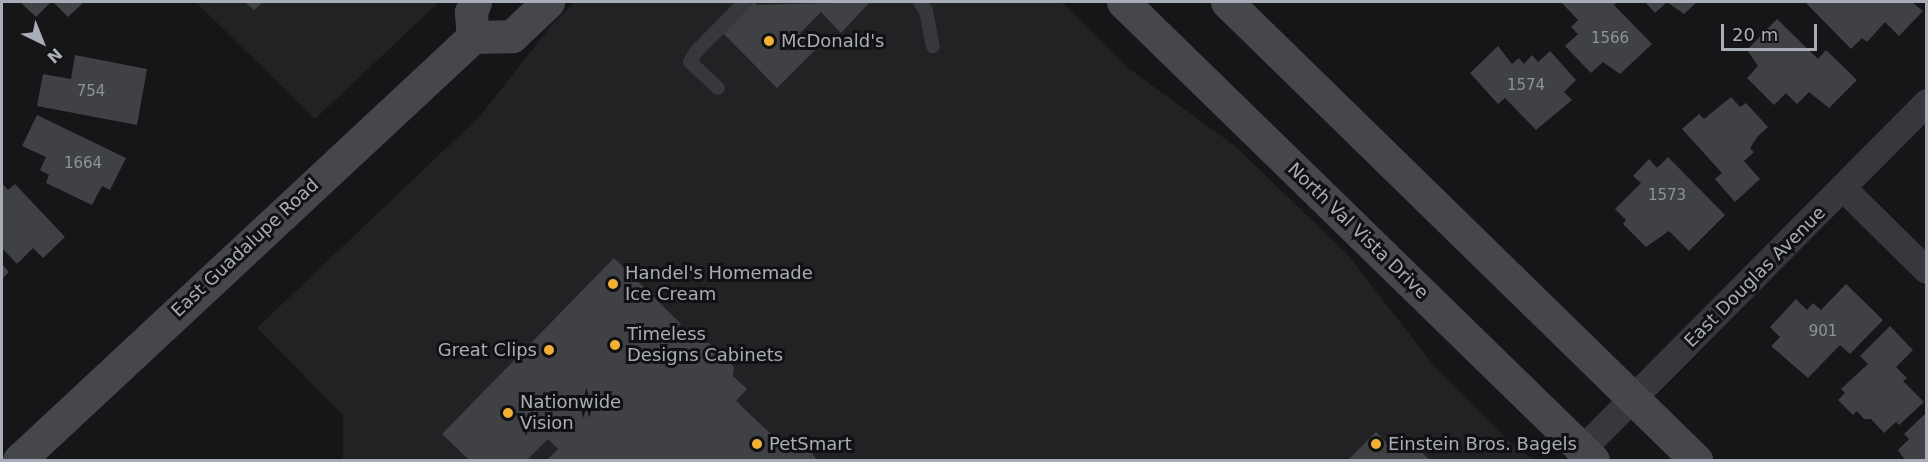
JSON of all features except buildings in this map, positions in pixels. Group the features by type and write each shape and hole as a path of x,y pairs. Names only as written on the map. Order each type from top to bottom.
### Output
{"main road":[{"path":"475,2 471,12 473,37 512,36 548,2"},
{"name":"North Val Vista Drive","path":"1123,2 1587,455"},
{"path":"1227,2 1696,460"},
{"name":"East Guadalupe Road","path":"19,460 473,37"}],"street":[{"name":"East Douglas Avenue","path":"1587,455 1632,399 1844,189 1926,102"},
{"path":"1844,189 1926,270"}],"lane":[{"path":"718,88 690,62 696,52 745,2"},
{"path":"920,2 926,11 933,46"}],"shaded area":[{"path":"196,2 439,2 315,119"},
{"path":"575,2 1062,2 1128,68 1235,146 1348,255 1435,367 1512,444 1534,460 343,460 343,415 257,328 480,116 555,21"}],"place":[{"name":"McDonald's","path":"769,41"},
{"name":"Handel's Homemade Ice Cream","path":"613,284"},
{"name":"Timeless Designs Cabinets","path":"615,345"},
{"name":"Great Clips","path":"549,350"},
{"name":"Nationwide Vision","path":"508,413"},
{"name":"PetSmart","path":"757,444"},
{"name":"Einstein Bros. Bagels","path":"1376,444"}]}
